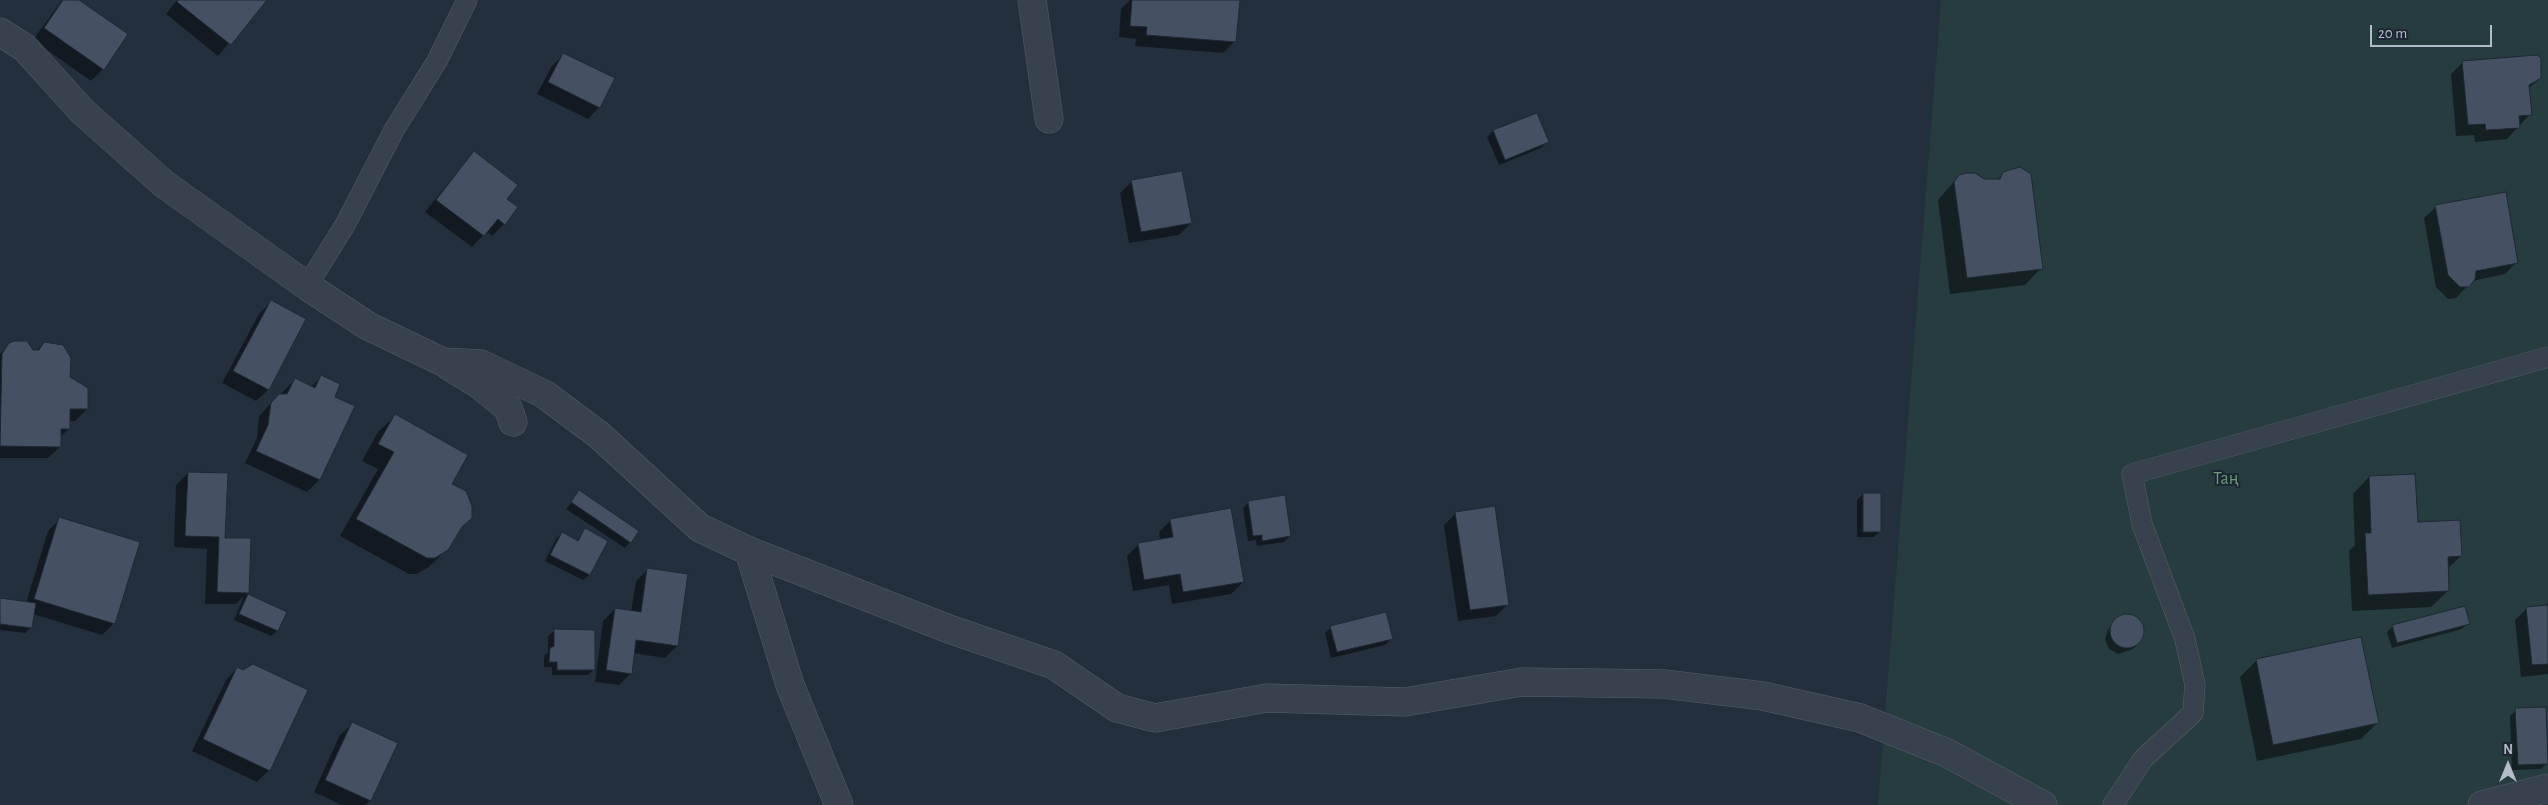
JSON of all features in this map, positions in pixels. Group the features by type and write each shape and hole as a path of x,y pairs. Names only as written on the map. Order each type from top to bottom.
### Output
{"street":[{"path":"1032,0 1048,119"},
{"path":"0,32 25,48 82,110 164,184 307,286 368,326 443,362 476,383 508,408 514,422"},
{"path":"443,362 480,364 544,394 599,435 700,528 749,552 949,629 1054,665 1117,708 1155,718 1267,698 1405,702 1522,682 1664,684 1763,696 1860,718 1947,753 2043,805"},
{"path":"749,552 790,684 839,805"},
{"path":"2482,805 2548,788"}],"lane":[{"path":"307,286 345,224 394,130 436,61 467,0"},
{"path":"2113,805 2143,759 2192,713 2195,685 2184,639 2142,524 2132,474 2548,357"}],"green space":[{"name":"Таң","path":"1941,0 2548,0 2548,805 1878,805"}],"building":[{"path":"63,0 79,0 128,34 104,70 44,28"},
{"path":"178,0 267,0 231,45 177,2"},
{"path":"1132,0 1240,0 1236,42 1146,35 1147,27 1130,26"},
{"path":"563,53 615,78 600,108 548,82"},
{"path":"2537,55 2541,58 2541,78 2529,85 2532,115 2519,116 2520,128 2486,130 2485,124 2468,125 2462,61"},
{"path":"1537,113 1549,142 1505,160 1493,130"},
{"path":"474,151 518,185 507,199 518,207 505,225 498,219 484,236 436,200"},
{"path":"2020,167 2031,174 2043,269 1967,278 1954,182 1959,175 1967,173 1975,173 1984,179 2000,179 2003,172"},
{"path":"1182,171 1192,223 1141,232 1131,180"},
{"path":"2506,192 2518,263 2476,271 2475,279 2469,287 2460,287 2448,275 2435,205"},
{"path":"271,300 306,319 269,390 233,371"},
{"path":"27,341 33,350 39,350 44,342 63,345 71,358 70,377 88,388 88,409 70,409 70,429 61,429 61,447 0,446 2,354 9,343"},
{"path":"321,375 340,384 335,397 355,406 320,480 256,451 268,425 271,403 279,394 287,394 295,378 315,388"},
{"path":"395,414 468,455 452,484 466,491 472,506 472,518 462,527 448,550 435,558 427,558 356,519 394,452 378,444"},
{"path":"188,472 228,473 225,538 251,538 249,593 217,592 219,537 185,536"},
{"path":"2415,474 2418,522 2460,520 2462,556 2448,557 2449,591 2368,595 2365,533 2371,533 2369,476"},
{"path":"579,490 639,531 631,543 571,502"},
{"path":"1863,493 1881,493 1881,532 1863,532"},
{"path":"1285,495 1291,536 1262,541 1262,535 1253,536 1248,501"},
{"path":"1495,506 1509,605 1470,610 1455,512"},
{"path":"1231,508 1244,582 1183,592 1180,574 1144,580 1138,543 1173,537 1170,519"},
{"path":"59,517 140,542 115,624 34,599"},
{"path":"585,528 608,541 590,575 550,555 562,532 578,541"},
{"path":"647,568 688,574 678,646 636,640 632,674 606,670 615,608 641,612"},
{"path":"248,594 287,612 278,631 239,614"},
{"path":"0,598 36,603 32,628 0,624"},
{"path":"2548,605 2548,664 2532,665 2526,607"},
{"path":"2465,606 2470,624 2397,643 2392,625"},
{"path":"1386,612 1393,639 1337,652 1330,626"},
{"path":"2127,614 2134,615 2139,619 2143,624 2143,638 2139,643 2134,647 2127,648 2120,647 2115,643 2111,638 2110,631 2111,624 2115,619 2120,615"},
{"path":"554,629 595,630 595,670 557,670 557,662 549,662 550,648 554,646"},
{"path":"2361,637 2379,723 2273,745 2256,659"},
{"path":"253,664 308,690 270,771 203,739 237,667 243,670"},
{"path":"2546,707 2548,764 2518,765 2515,708"},
{"path":"352,722 398,743 371,801 325,780"}]}
